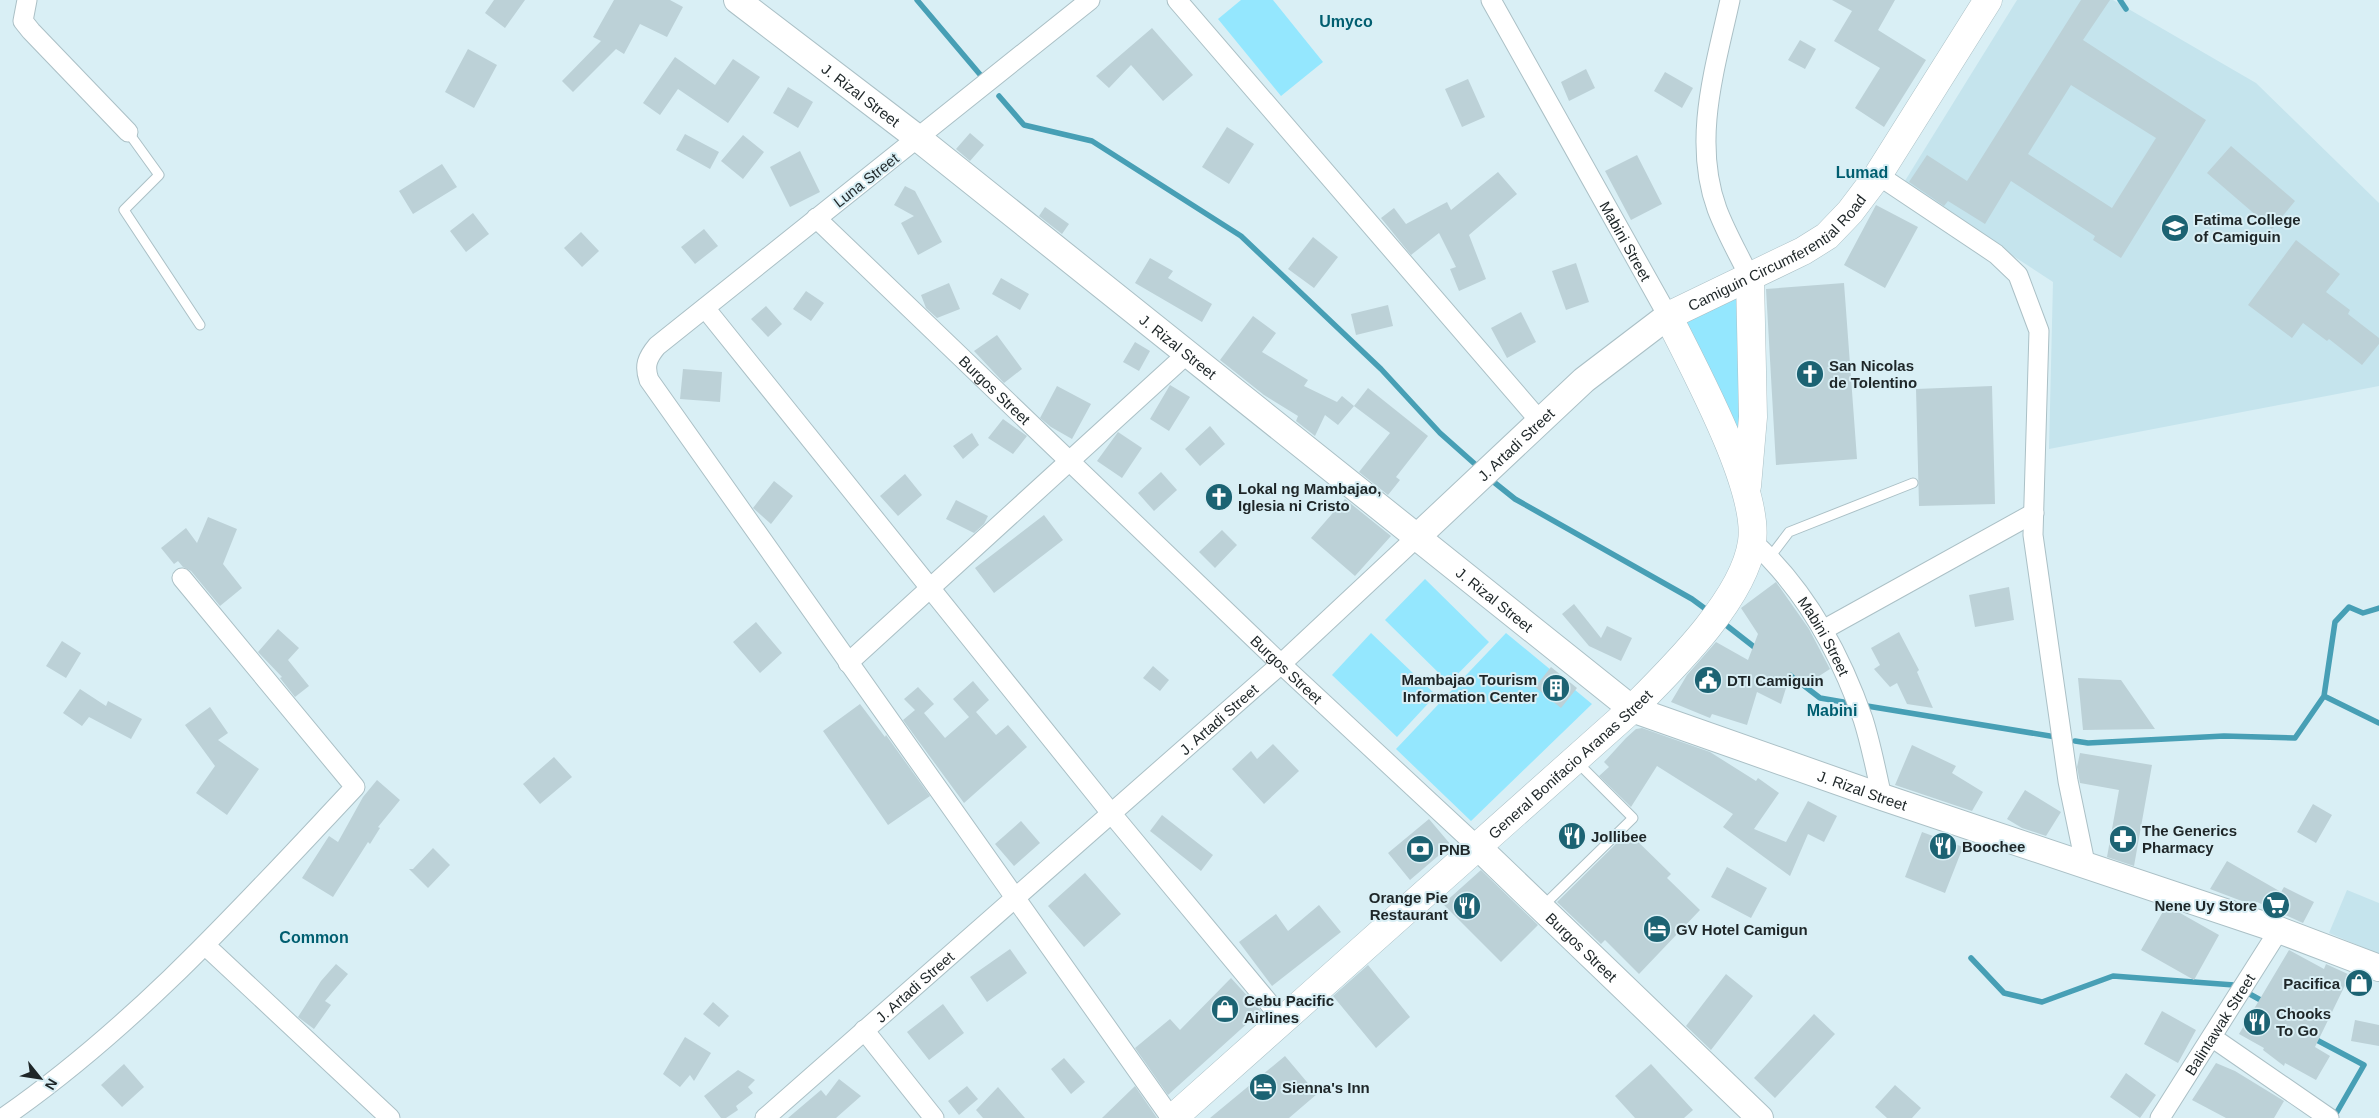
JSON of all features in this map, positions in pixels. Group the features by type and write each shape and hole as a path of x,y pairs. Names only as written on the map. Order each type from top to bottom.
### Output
{"main road":[{"name":"Camiguin Circumferential Road","path":"1668,316 1750,278 1803,251 1827,236 1850,212 1878,176 1988,0"},
{"name":"Mabini Street","path":"1746,490 1753,417 1750,278"},
{"name":"Mabini Street","path":"1668,316 1726,439 1746,490 1761,549"},
{"name":"General Bonifacio Aranas Street","path":"1172,1118 1632,709 1693,644 1718,612 1744,568 1761,549"}],"street":[{"path":"26,0 23,21 31,32 128,132"},
{"name":"J. Rizal Street","path":"737,0 919,139 1632,709 1882,797 2085,863 2279,930 2379,968"},
{"name":"Luna Street","path":"848,663 650,380 646,362 657,346 816,218 919,139 1090,0"},
{"path":"1177,0 1539,420"},
{"name":"Mabini Street","path":"1491,0 1668,316"},
{"path":"1730,0 1709,98 1705,144 1707,171 1717,209 1750,278"},
{"path":"1878,176 1996,254 2018,275 2039,331 2033,535 2038,588 2068,781 2085,863"},
{"name":"Burgos Street","path":"816,218 1281,664 1478,847 1760,1118"},
{"path":"705,308 1111,813 1283,1020"},
{"name":"J. Artadi Street","path":"765,1118 1281,664 1539,420 1584,380 1668,316"},
{"path":"1172,1118 1014,899 848,663 1188,353"},
{"path":"1823,630 2034,513"},
{"name":"Mabini Street","path":"1761,549 1823,630 1863,720 1882,797"},
{"path":"3,1118 38,1094 104,1039 206,946 355,787 182,578"},
{"name":"Balintawak Street","path":"2160,1118 2213,1038 2279,930"},
{"path":"206,946 390,1118"},
{"path":"864,1030 934,1118"},
{"path":"2213,1038 2329,1118"}],"lane":[{"path":"128,132 159,175 124,210 200,325"},
{"path":"1761,549 1789,532 1913,483"},
{"path":"1542,908 1634,818 1575,761"}],"shaded area":[{"path":"1241,0 1273,0 1323,62 1281,96 1218,19"},
{"name":"Fatima College of Camiguin","path":"2017,0 2113,0 2256,83 2379,203 2379,386 2049,449 2053,282 1903,184"},
{"path":"1742,290 1744,462 1681,318"},
{"path":"1425,579 1489,642 1449,683 1385,620"},
{"path":"1371,633 1436,695 1397,737 1332,675"},
{"path":"1506,633 1592,704 1471,821 1396,749"},
{"path":"2347,890 2379,903 2379,954 2329,933"}],"building":[{"path":"494,0 525,0 505,28 485,13"},
{"path":"614,0 670,0 683,7 667,37 640,24 624,54 616,49 573,92 562,81 601,41 593,37"},
{"path":"1832,0 1895,0 1878,30 1926,60 1884,127 1855,108 1880,68 1834,41 1852,11"},
{"path":"2081,0 2110,0 2083,40 2206,120 2121,258 2093,240 2095,236 2011,181 1985,224 1948,201 1944,206 1909,182 1927,155 1967,181","holes":["2071,85 2156,138 2112,208 2028,154"]},
{"path":"1152,28 1193,75 1163,101 1131,65 1109,88 1096,76"},
{"path":"1800,40 1816,49 1805,69 1788,60"},
{"path":"468,49 497,65 474,108 445,92"},
{"path":"675,57 715,85 733,59 760,77 728,123 678,89 660,115 643,103"},
{"path":"1586,69 1595,88 1569,101 1561,82"},
{"path":"1665,72 1693,88 1682,108 1654,91"},
{"path":"1468,79 1485,117 1462,127 1445,89"},
{"path":"788,87 813,102 798,128 773,113"},
{"path":"1227,127 1254,144 1229,184 1202,167"},
{"path":"970,133 984,145 970,161 956,149"},
{"path":"685,134 719,152 710,169 676,150"},
{"path":"743,135 764,152 743,179 721,161"},
{"path":"2231,146 2295,201 2272,229 2207,173"},
{"path":"800,151 820,192 790,207 770,167"},
{"path":"1637,155 1662,204 1631,220 1605,171"},
{"path":"442,164 457,187 413,214 399,191"},
{"path":"1498,172 1517,194 1469,235 1486,279 1459,291 1450,269 1456,267 1439,233 1411,255 1381,218 1394,208 1406,224 1447,202 1451,210"},
{"path":"905,186 915,191 942,242 918,255 901,223 914,216 894,205"},
{"path":"1876,205 1918,227 1885,288 1844,265"},
{"path":"1045,207 1069,224 1062,234 1039,216"},
{"path":"473,213 489,234 466,252 450,231"},
{"path":"704,229 718,246 695,264 681,247"},
{"path":"581,232 599,251 582,267 564,248"},
{"path":"1313,237 1338,257 1314,288 1288,269"},
{"path":"2296,240 2340,274 2326,292 2350,310 2348,314 2379,338 2379,344 2362,365 2329,339 2327,341 2303,323 2292,338 2248,305"},
{"path":"1150,258 1173,271 1168,278 1212,304 1202,322 1135,283"},
{"path":"1576,263 1589,302 1566,310 1552,271"},
{"path":"1001,278 1029,294 1020,310 992,294"},
{"path":"949,283 960,309 937,318 926,308 921,295"},
{"name":"San Nicolas de Tolentino","path":"1844,283 1857,459 1776,465 1766,289"},
{"path":"806,291 824,303 811,321 793,309"},
{"path":"1388,305 1393,326 1356,335 1351,314"},
{"path":"766,306 782,324 768,337 751,319"},
{"path":"1521,312 1536,342 1507,358 1491,328"},
{"path":"1253,316 1276,333 1262,352 1308,380 1304,386 1337,402 1342,396 1354,406 1338,425 1325,415 1315,436 1296,421 1298,416 1264,395 1220,360"},
{"path":"997,335 1022,369 1004,383 974,351"},
{"path":"1135,342 1150,351 1139,371 1123,362"},
{"path":"683,369 722,372 720,402 680,399"},
{"path":"1170,385 1190,397 1169,431 1150,419"},
{"path":"1057,386 1091,404 1072,439 1040,418"},
{"path":"1992,386 1995,504 1919,506 1916,389"},
{"path":"1368,388 1428,436 1396,477 1400,480 1388,495 1359,472 1390,433 1354,406"},
{"path":"1003,419 1027,436 1013,454 988,438"},
{"path":"1210,426 1225,444 1200,466 1185,449"},
{"path":"1118,432 1142,448 1122,478 1097,461"},
{"path":"972,433 979,445 963,459 953,446"},
{"path":"1161,472 1177,490 1154,511 1138,493"},
{"path":"905,474 922,495 898,516 880,496"},
{"path":"774,481 793,496 771,524 753,508"},
{"path":"1345,499 1391,536 1355,576 1311,538"},
{"path":"956,500 988,516 984,524 974,533 946,519"},
{"path":"1044,515 1063,540 994,593 975,568"},
{"path":"208,517 237,529 223,564 242,588 220,606 191,571 183,567 178,561 174,564 161,548 186,528 197,543"},
{"path":"1222,530 1237,545 1215,568 1199,552"},
{"path":"1776,582 1809,629 1830,669 1805,685 1791,672 1781,704 1757,692 1747,725 1712,714 1710,718 1671,702 1687,675 1716,642 1748,660 1758,634 1741,608"},
{"path":"2009,587 2014,620 1975,627 1969,595"},
{"path":"1574,604 1601,638 1607,626 1632,638 1621,661 1589,646 1562,614"},
{"path":"756,622 782,653 760,673 733,642"},
{"path":"278,629 299,648 288,660 309,686 295,697 280,678 282,677 258,652"},
{"path":"1899,632 1919,670 1917,672 1933,708 1907,704 1897,683 1890,687 1874,669 1880,665 1871,648"},
{"path":"62,641 81,653 66,678 46,666"},
{"path":"1153,666 1169,680 1160,691 1143,678"},
{"name":"Mambajao Tourism Information Center","path":"1551,667 1577,688 1561,708 1535,687"},
{"path":"2078,678 2121,680 2155,729 2083,730"},
{"path":"973,681 989,700 976,712 996,735 1008,725 1027,747 964,803 903,720 915,710 904,699 918,687 934,704 924,713 945,738 969,717 953,699"},
{"path":"80,689 106,706 108,701 142,719 131,739 89,717 82,726 63,713"},
{"path":"860,704 885,737 886,735 930,796 888,825 823,731"},
{"path":"210,707 228,733 218,740 259,769 227,815 196,793 215,766 185,725"},
{"path":"1642,728 1710,752 1756,781 1758,778 1779,793 1754,829 1786,842 1808,801 1837,816 1824,842 1808,834 1790,876 1723,827 1733,814 1657,766 1631,807 1599,776 1609,767 1604,762 1636,729"},
{"path":"1273,744 1299,771 1264,804 1232,769 1251,751 1257,759"},
{"path":"1912,745 1956,766 1952,773 1983,792 1972,811 1895,785"},
{"path":"2080,753 2152,765 2134,866 2107,857 2119,790 2080,783 2077,767"},
{"path":"554,757 572,777 540,804 523,784"},
{"path":"377,780 400,800 378,827 380,828 370,844 368,842 333,897 302,878 329,836 338,842 363,797"},
{"path":"2025,790 2061,812 2046,836 2022,828 2007,819"},
{"path":"2313,804 2332,815 2316,843 2297,832"},
{"path":"1162,815 1213,855 1201,871 1150,831"},
{"name":"PNB","path":"1429,819 1451,845 1410,880 1388,853"},
{"path":"1021,821 1040,843 1014,866 995,844"},
{"path":"1628,832 1671,874 1667,878 1700,910 1639,974 1605,940 1601,944 1557,902"},
{"path":"1922,832 1963,847 1945,893 1905,877"},
{"path":"433,848 450,865 428,888 409,869 413,869"},
{"path":"2227,861 2281,892 2284,887 2314,902 2303,923 2257,902 2255,906 2210,889"},
{"path":"1727,867 1767,888 1751,918 1711,897"},
{"path":"1481,870 1538,925 1501,962 1443,904"},
{"path":"1085,873 1121,914 1084,947 1048,906"},
{"path":"1319,905 1341,932 1272,986 1239,942 1276,914 1288,931"},
{"path":"2165,908 2180,913 2219,935 2194,980 2141,950"},
{"path":"1010,949 1027,973 987,1002 970,977"},
{"path":"2289,950 2324,969 2326,964 2350,975 2315,1047 2330,1056 2316,1080 2285,1063 2284,1066 2263,1050 2264,1048 2239,1034"},
{"path":"336,964 348,974 325,1001 331,1005 314,1029 298,1017 321,981"},
{"path":"1368,965 1410,1017 1376,1048 1333,996"},
{"path":"1726,974 1753,996 1711,1050 1686,1026"},
{"path":"1231,978 1261,1011 1168,1095 1135,1048 1170,1019 1180,1030"},
{"path":"713,1002 729,1016 719,1027 703,1014"},
{"path":"943,1004 964,1033 929,1060 907,1032"},
{"path":"2162,1011 2196,1030 2178,1063 2144,1044"},
{"path":"1814,1014 1835,1034 1775,1098 1754,1078"},
{"path":"2355,1020 2379,1025 2379,1046 2351,1041"},
{"path":"685,1037 711,1053 694,1081 690,1075 680,1087 663,1074"},
{"path":"1285,1056 1317,1094 1289,1118 1210,1118"},
{"path":"1064,1058 1085,1082 1071,1094 1051,1069"},
{"path":"2216,1063 2235,1071 2284,1101 2274,1118 2226,1118 2192,1100"},
{"path":"124,1064 144,1087 122,1107 101,1085"},
{"path":"1651,1064 1693,1110 1684,1118 1635,1118 1615,1096"},
{"path":"738,1070 755,1080 748,1087 753,1093 736,1106 738,1110 726,1118 721,1118 704,1096"},
{"path":"2126,1073 2156,1095 2140,1118 2110,1097"},
{"path":"839,1079 861,1096 836,1118 788,1118 821,1090 826,1096"},
{"path":"1895,1085 1921,1108 1912,1118 1887,1118 1875,1107"},
{"path":"967,1086 978,1099 959,1115 948,1101"},
{"path":"1135,1086 1157,1118 1102,1118"},
{"path":"998,1087 1025,1118 983,1118 976,1110"}],"waterway":[{"path":"917,0 983,78"},
{"path":"2120,0 2126,9"},
{"path":"999,96 1024,125 1092,141 1241,236 1381,369 1440,433 1476,465"},
{"path":"1495,483 1515,499 1692,599 1707,610"},
{"path":"2075,741 2088,743 2224,736 2295,738 2324,696 2335,622 2349,607 2363,613 2379,608"},
{"path":"1726,625 1758,650"},
{"path":"1785,671 1820,698 1849,703"},
{"path":"2324,696 2379,723"},
{"path":"1867,706 2056,737"},
{"path":"1971,958 2004,993 2042,1002 2113,976 2234,985"},
{"path":"2246,992 2266,1003"},
{"path":"2313,1038 2364,1065 2337,1112"}],"place":[{"name":"Fatima College of Camiguin","path":"2175,228"},
{"name":"San Nicolas de Tolentino","path":"1810,374"},
{"name":"Lokal ng Mambajao, Iglesia ni Cristo","path":"1219,497"},
{"name":"DTI Camiguin","path":"1708,680"},
{"name":"Mambajao Tourism Information Center","path":"1556,688"},
{"name":"Jollibee","path":"1572,836"},
{"name":"The Generics Pharmacy","path":"2123,839"},
{"name":"Boochee","path":"1943,846"},
{"name":"PNB","path":"1420,849"},
{"name":"Nene Uy Store","path":"2276,905"},
{"name":"Orange Pie Restaurant","path":"1467,906"},
{"name":"GV Hotel Camigun","path":"1657,929"},
{"name":"Pacifica","path":"2359,983"},
{"name":"Cebu Pacific Airlines","path":"1225,1009"},
{"name":"Chooks To Go","path":"2257,1022"},
{"name":"Sienna's Inn","path":"1263,1087"}],"district":[{"name":"Umyco","path":"1346,21"},
{"name":"Lumad","path":"1862,172"},
{"name":"Mabini","path":"1832,710"},
{"name":"Common","path":"314,937"}]}
